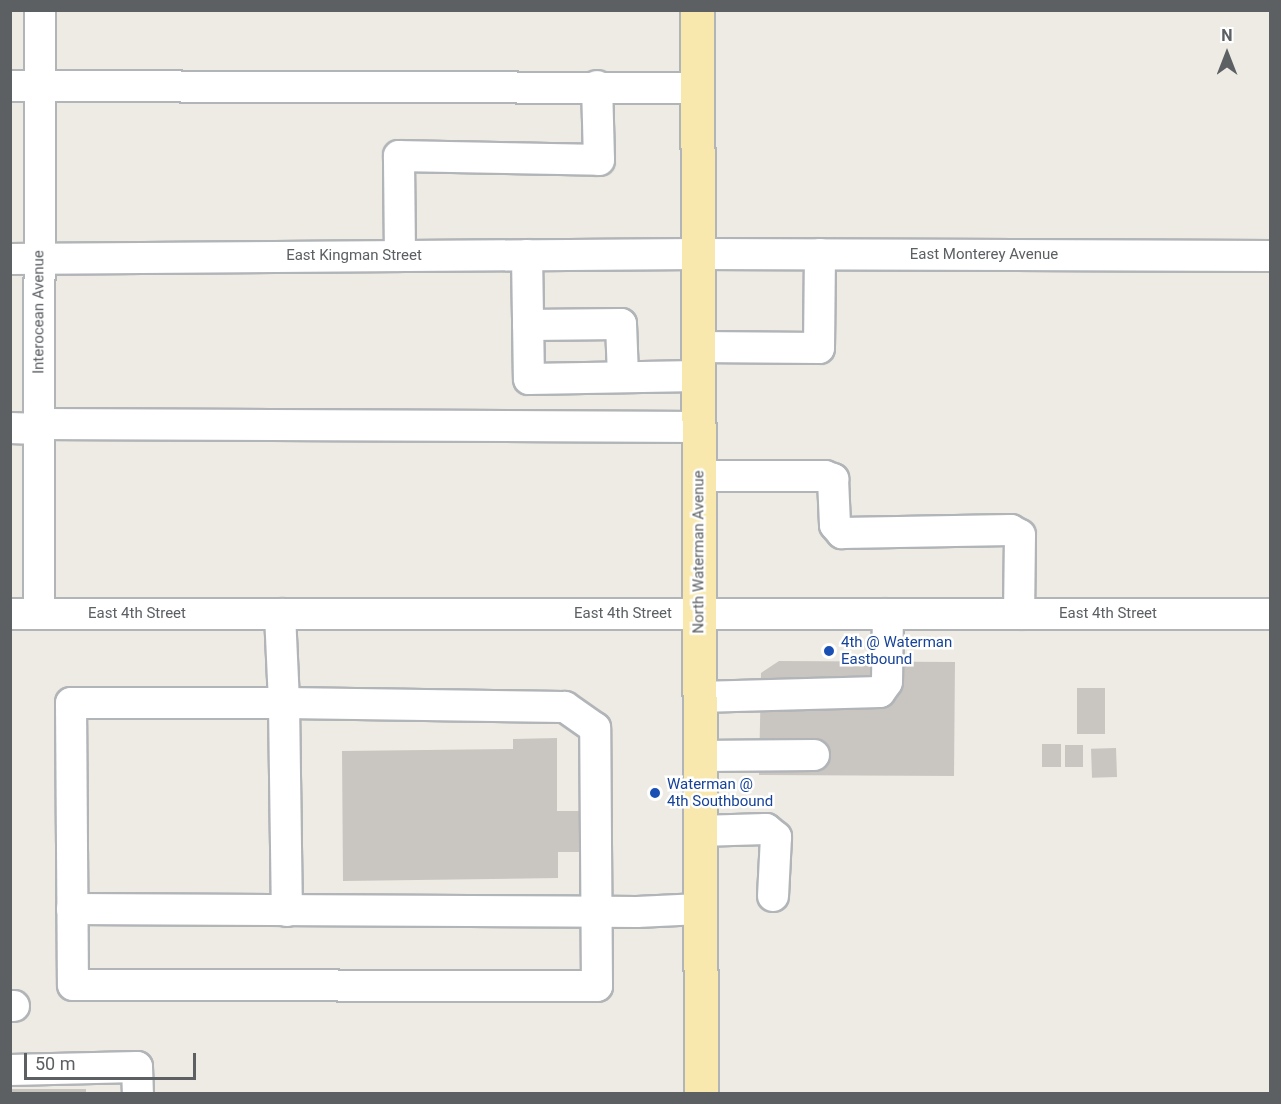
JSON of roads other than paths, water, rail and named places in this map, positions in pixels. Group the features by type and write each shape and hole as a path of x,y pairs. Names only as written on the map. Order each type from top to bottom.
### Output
{"main road":[{"name":"North Waterman Avenue","path":"697,10 701,1094"}],"street":[{"name":"Interocean Avenue","path":"25,614 30,427 25,259 40,86 40,10"},
{"path":"10,86 698,88"},
{"path":"400,256 399,156 598,160 597,86"},
{"name":"East Kingman Street","path":"25,259 698,254"},
{"name":"East Monterey Avenue","path":"698,254 1270,256"},
{"path":"527,255 529,379 623,377 698,361 819,348 820,254"},
{"path":"528,325 621,324 623,377"},
{"path":"30,427 699,427"},
{"path":"699,476 825,476 833,479 835,525 842,533 1011,530 1020,535 1020,614"},
{"name":"East 4th Street","path":"25,614 1270,614"},
{"path":"280,614 284,703 287,910"},
{"path":"699,697 880,692 887,682 888,614"},
{"path":"71,703 284,703 565,707 595,728 597,986 73,985 71,703"},
{"path":"699,756 814,756"},
{"path":"699,831 766,829 776,837 773,896"},
{"path":"72,909 596,912 700,909"},
{"path":"10,1070 137,1067 138,1094"}],"place":[{"name":"4th @ Waterman Eastbound","path":"829,651"},
{"name":"Waterman @ 4th Southbound","path":"655,793"}]}
